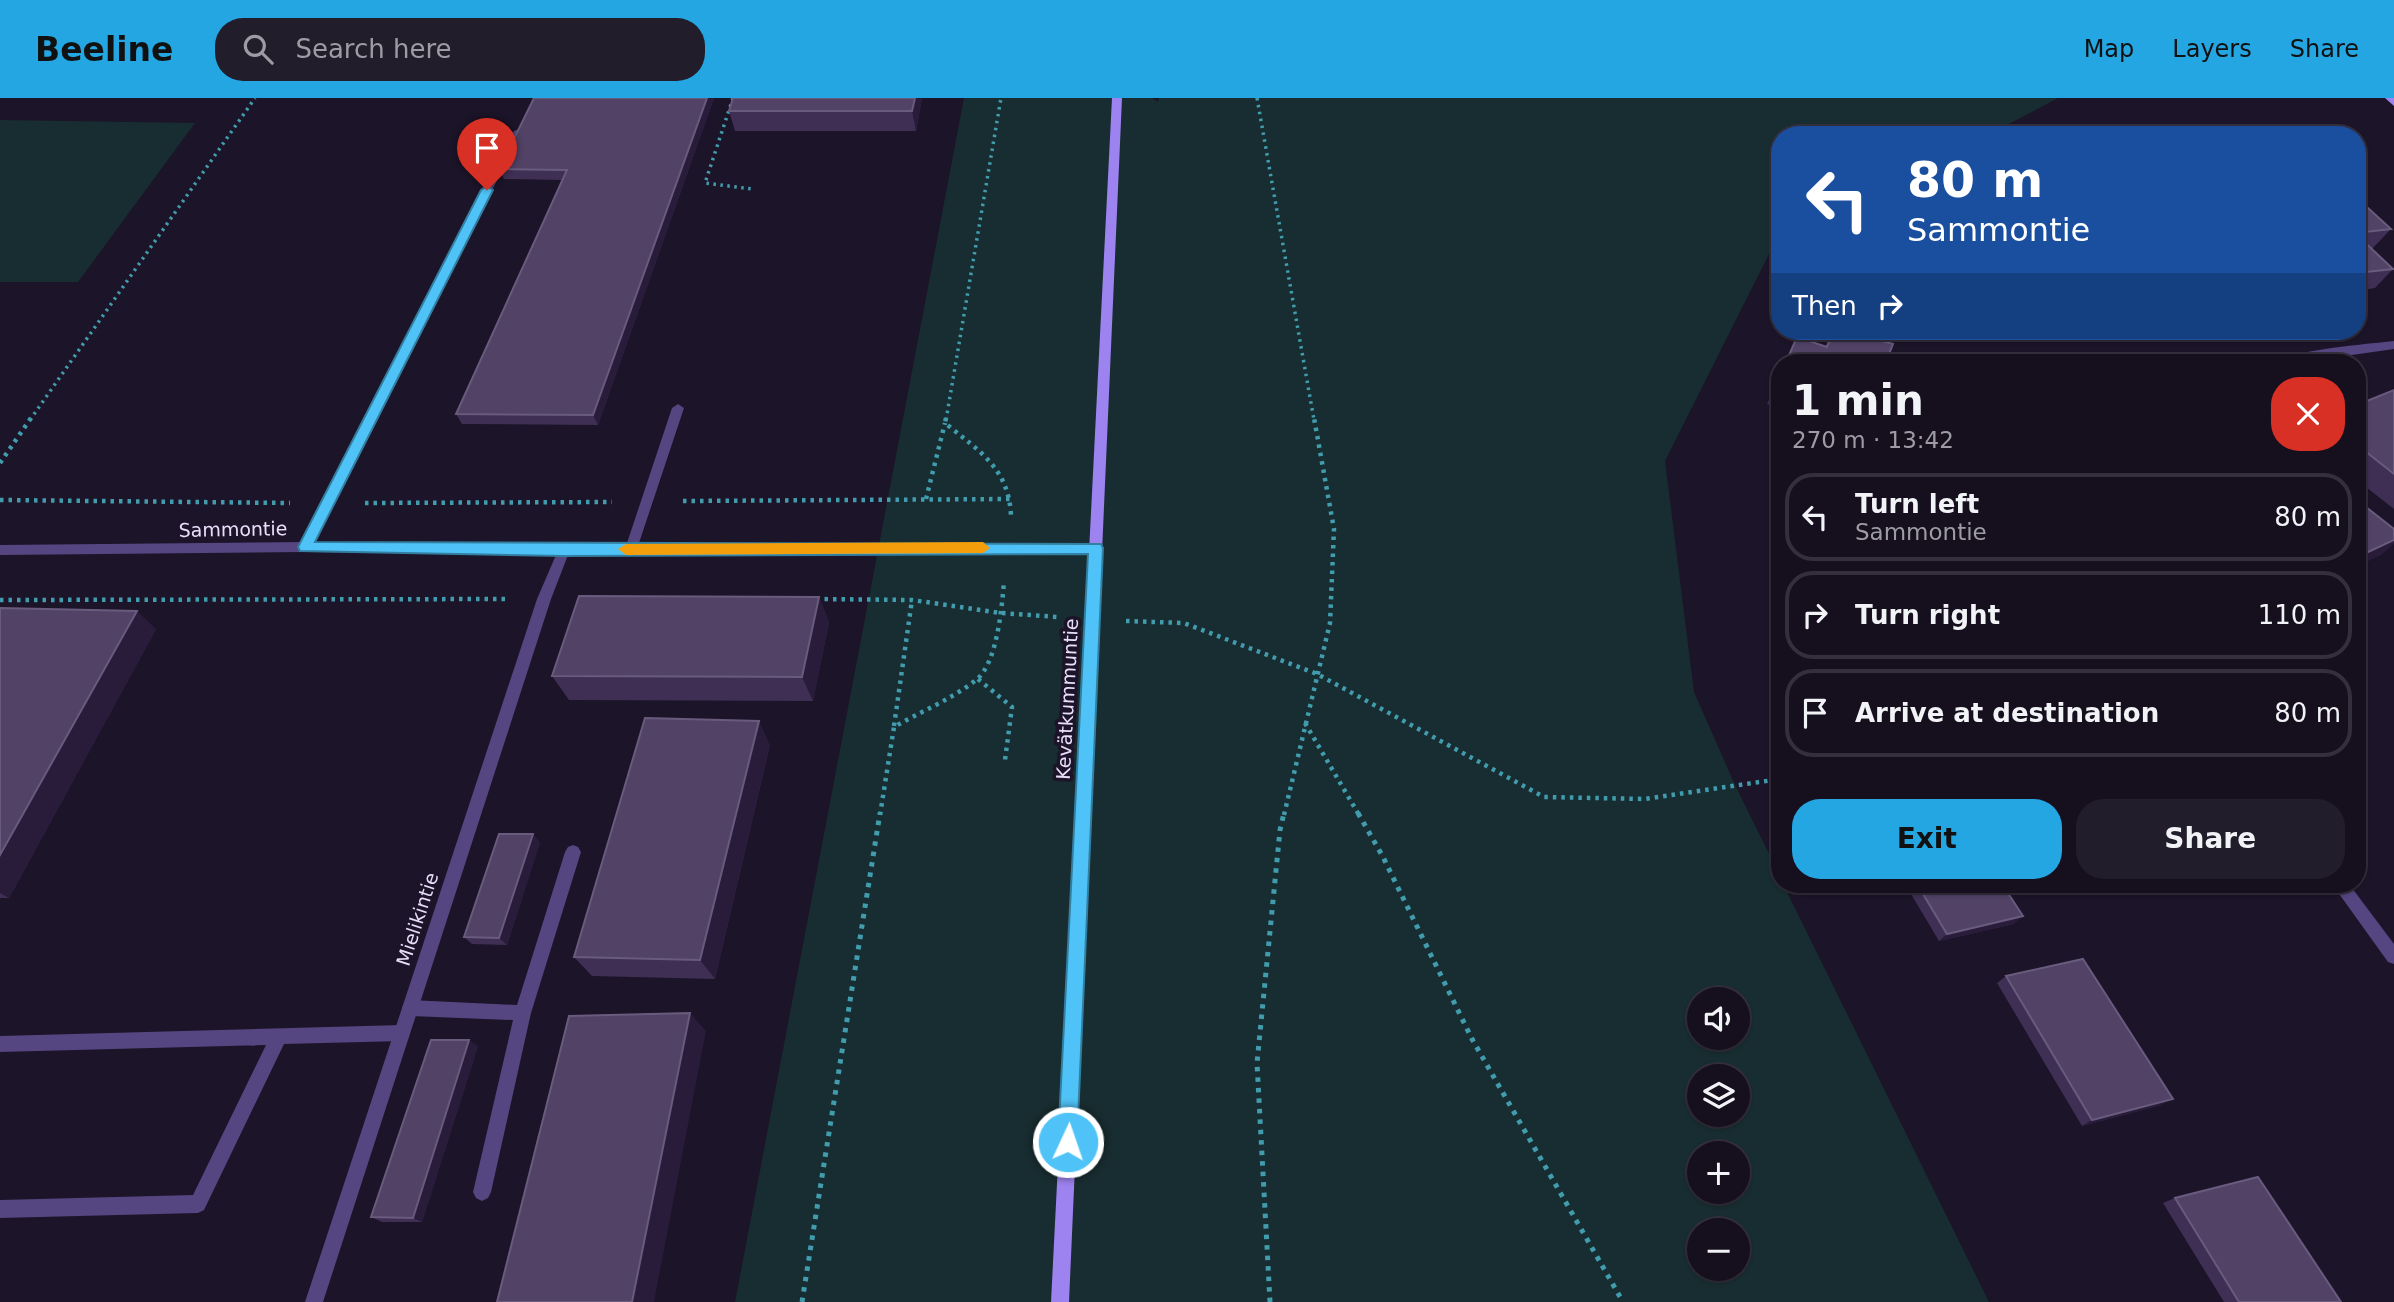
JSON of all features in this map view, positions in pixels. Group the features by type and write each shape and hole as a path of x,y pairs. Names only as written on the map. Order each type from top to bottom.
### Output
{"street":[{"name":"Kevätkummuntie","path":"1060,1302 1117,98"},
{"path":"2390,98 2394,103"},
{"path":"305,547 516,133"},
{"path":"2323,354 2394,345"},
{"path":"631,549 678,408"},
{"name":"Sammontie","path":"0,550 305,547 564,550 1096,548"},
{"name":"Mielikintie","path":"314,1302 544,599 564,550"},
{"path":"482,1192 523,1013 573,852"},
{"path":"2347,893 2394,957"},
{"path":"410,1008 523,1013"},
{"path":"0,1044 402,1033"},
{"path":"0,1209 198,1204 278,1036"}],"path":[{"path":"0,463 255,98"},
{"path":"733,98 705,183 752,189"},
{"path":"926,499 945,423 1001,98"},
{"path":"1257,98 1334,529 1330,623 1280,830 1257,1063 1270,1302"},
{"path":"894,727 978,679 991,655 1001,613 1012,499 1002,472 945,423"},
{"path":"0,500 327,503 1012,499"},
{"path":"0,600 544,599"},
{"path":"803,599 912,600 1001,613 1184,623 1317,674 1544,797 1645,799 1771,780"},
{"path":"802,1302 912,600"},
{"path":"978,679 1012,707 1005,760"},
{"path":"1305,723 1382,857 1472,1039 1623,1302"}],"green space":[{"path":"964,98 1152,98 1158,102 1159,98 2058,98 2005,126 1771,126 1771,250 1665,461 1694,692 1771,858 1771,893 1787,893 1989,1302 735,1302"},
{"path":"0,120 195,123 78,282 0,282"}],"building":[{"path":"534,98 707,98 593,415 456,414 567,170 499,169"},
{"path":"733,98 915,98 912,111 729,111"},
{"path":"2366,206 2391,229 2366,232"},
{"path":"2366,244 2393,269 2366,272"},
{"path":"1796,340 1806,340 1827,347 1830,340 1879,340 1893,344 1889,354 1790,354"},
{"path":"2394,390 2394,474 2366,452 2366,401"},
{"path":"2366,507 2394,529 2394,540 2368,552"},
{"path":"579,596 819,597 802,677 552,676"},
{"path":"0,608 137,611 0,855"},
{"path":"645,718 759,721 700,960 574,957"},
{"path":"499,834 533,834 499,938 464,937"},
{"path":"1922,893 2008,893 2023,916 1947,934"},
{"path":"2083,959 2173,1099 2092,1120 2006,976"},
{"path":"690,1013 632,1302 497,1302 569,1016"},
{"path":"431,1040 469,1040 413,1218 371,1217"},
{"path":"2258,1177 2341,1302 2239,1302 2175,1198"}],"slow traffic":[{"path":"626,549 983,548"}],"route":[{"path":"487,190 305,547 564,550 1096,548 1068,1142"}]}
